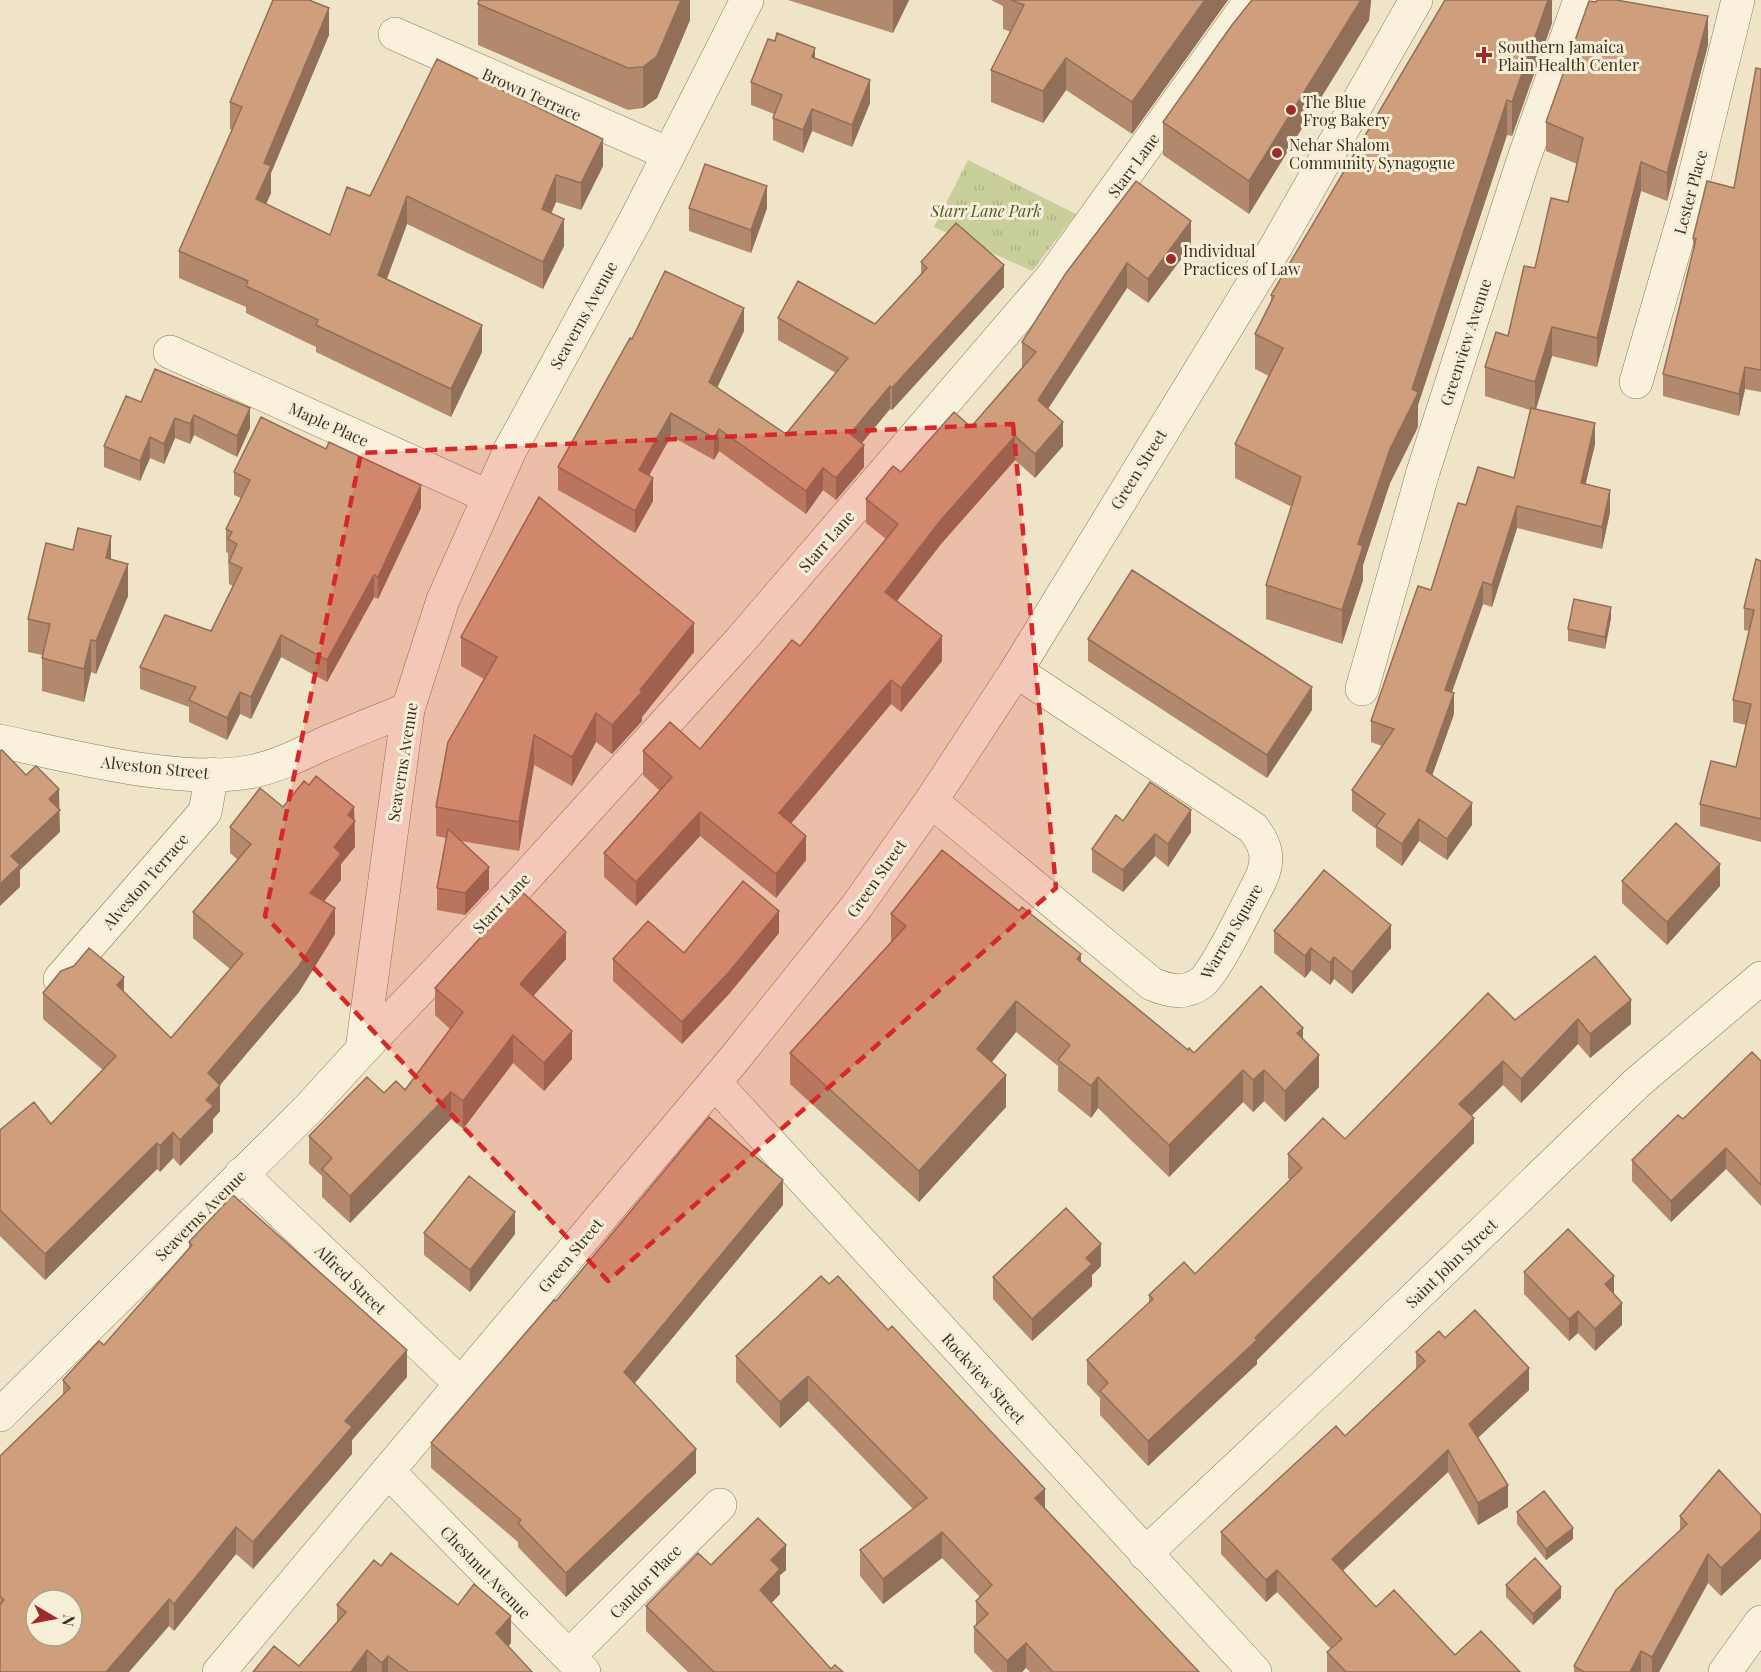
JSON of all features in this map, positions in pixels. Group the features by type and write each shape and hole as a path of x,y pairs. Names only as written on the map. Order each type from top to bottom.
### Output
{"street":[{"name":"Seaverns Avenue","path":"0,1415 309,1107 362,1050 408,709 443,600 488,496 669,154 747,0"},
{"name":"Starr Lane","path":"362,1050 506,899 739,642 1045,286 1251,0"},
{"name":"Green Street","path":"219,1672 715,1083 833,939 931,801 1016,671 1275,248 1416,0"},
{"name":"Greenview Avenue","path":"1362,689 1423,472 1523,161 1580,0"},
{"name":"Lester Place","path":"1636,382 1689,199 1738,0"},
{"name":"Brown Terrace","path":"394,34 669,154"},
{"name":"Maple Place","path":"170,352 488,496"},
{"name":"Warren Square","path":"931,801 1152,984 1177,991 1188,990 1208,977 1266,867 1266,851 1263,841 1253,828 1016,671"},
{"name":"Alveston Street","path":"0,741 83,758 179,773 212,774 254,771 408,709"},
{"name":"Alveston Terrace","path":"60,979 205,812 212,774"},
{"name":"Saint John Street","path":"1144,1554 1335,1375 1638,1082 1761,978"},
{"name":"Rockview Street","path":"715,1083 1144,1554 1255,1672"},
{"name":"Alfred Street","path":"241,1174 461,1384"},
{"name":"Chestnut Avenue","path":"388,1471 577,1664"},
{"name":"Candor Place","path":"577,1664 720,1505"},
{"path":"1725,1672 1761,1622"}],"highlighted area":[{"path":"1013,424 1056,888 608,1281 265,916 361,453"}],"green space":[{"name":"Starr Lane Park","path":"968,160 1076,214 1032,271 934,227"}],"building":[{"path":"273,0 309,0 329,8 264,163 271,166 256,199 330,235 347,187 370,196 437,59 603,139 581,183 556,175 542,209 564,219 543,262 407,196 378,275 482,325 451,389 316,325 318,320 246,286 248,281 179,251 242,107 230,102"},
{"path":"479,0 681,0 657,56 643,67 628,68 478,4"},
{"path":"1011,0 1205,0 1132,102 1066,58 1043,91 991,70 1024,5"},
{"path":"1252,0 1361,0 1249,181 1163,122"},
{"path":"1445,0 1548,0 1512,102 1507,100 1412,389 1418,392 1390,449 1358,544 1363,546 1342,610 1266,585 1301,477 1235,444 1283,348 1255,334 1274,296 1271,295"},
{"path":"1597,0 1616,0 1708,16 1667,173 1641,162 1597,338 1552,327 1535,382 1485,367 1496,332 1508,336 1524,266 1535,268 1551,198 1568,202 1583,138 1546,122 1589,1 1596,2"},
{"path":"777,33 815,48 812,57 870,80 852,125 812,109 803,130 773,118 782,95 751,82 768,39 775,41"},
{"path":"1756,68 1761,69 1761,370 1745,367 1739,394 1663,374 1696,239 1693,238 1707,181 1734,188"},
{"path":"705,164 767,186 751,230 689,208"},
{"path":"1136,181 1191,221 1148,279 1127,263 1038,400 1063,422 1035,454 1015,436 941,520 885,592 942,636 901,688 891,680 779,813 806,836 776,874 700,812 636,882 604,853 672,777 643,751 670,722 700,749 792,640 800,646 898,524 866,499 893,466 901,472 954,412 971,427 1036,352 1022,342 1066,273"},
{"path":"956,223 1004,265 892,388 890,386 850,434 864,445 836,478 823,468 806,491 719,429 714,438 671,413 639,470 653,478 635,511 558,467 630,338 632,339 665,271 744,308 709,382 786,434 848,358 778,318 798,281 875,324 927,268 921,262"},
{"path":"155,369 250,408 237,436 194,415 190,424 175,418 164,444 150,437 140,461 104,446 126,396 141,402"},
{"path":"1531,408 1595,423 1581,483 1610,490 1602,527 1517,506 1492,585 1483,582 1445,690 1454,693 1426,771 1472,803 1447,839 1419,819 1402,844 1376,826 1385,814 1352,790 1394,729 1371,721 1418,586 1431,590 1458,503 1466,505 1478,467 1514,478"},
{"path":"261,417 326,449 329,442 421,485 378,577 374,575 327,660 281,635 251,697 240,692 227,718 189,700 196,687 140,667 165,615 211,631 242,568 229,562 237,544 228,539 232,532 226,529 250,480 234,472"},
{"path":"539,497 694,623 640,690 642,692 612,725 596,713 572,757 534,735 519,822 436,807 448,742 497,657 461,637"},
{"path":"78,528 111,536 106,558 128,564 96,641 91,640 84,669 42,658 50,624 28,619 46,543 73,550"},
{"path":"1756,559 1761,561 1761,819 1700,804 1711,761 1736,767 1751,704 1733,700 1754,610 1744,608"},
{"path":"1132,570 1312,687 1267,755 1088,639"},
{"path":"1574,599 1611,607 1605,637 1568,629"},
{"path":"2,750 26,775 36,766 59,789 49,799 60,810 11,856 20,865 0,884 0,751"},
{"path":"316,776 354,807 348,815 355,821 334,847 341,854 310,893 335,908 299,966 208,1073 220,1085 206,1100 213,1106 180,1140 173,1132 160,1146 157,1143 45,1254 0,1210 0,1130 34,1102 51,1124 116,1056 43,993 61,971 74,966 89,948 124,977 117,985 171,1038 243,954 193,912 251,844 230,827 260,788 283,807 304,781 309,785"},
{"path":"1150,782 1191,810 1168,844 1155,834 1123,870 1092,849 1116,815 1123,821"},
{"path":"1676,823 1720,864 1667,922 1622,881"},
{"path":"448,829 489,867 465,893 437,888"},
{"path":"942,850 1019,911 1022,907 1081,954 1077,959 1188,1050 1189,1048 1194,1053 1261,986 1303,1028 1297,1033 1319,1055 1285,1091 1264,1070 1253,1080 1243,1070 1169,1145 1098,1077 1091,1086 1058,1060 1070,1045 1016,1001 977,1049 1006,1075 919,1171 790,1053 906,926 891,914"},
{"path":"1324,870 1391,925 1352,972 1334,957 1330,963 1311,948 1305,956 1274,931"},
{"path":"743,881 779,911 729,972 682,1022 613,959 648,921 684,953"},
{"path":"517,887 566,932 520,984 572,1031 544,1063 513,1035 463,1101 451,1092 350,1196 322,1169 332,1158 309,1136 367,1077 384,1093 396,1081 405,1090 463,1012 435,988 517,897 509,895"},
{"path":"1595,956 1631,1000 1590,1034 1578,1019 1521,1079 1503,1061 1459,1104 1474,1118 1255,1338 1257,1340 1148,1441 1100,1391 1108,1383 1087,1360 1153,1299 1149,1295 1184,1262 1195,1274 1302,1168 1288,1154 1323,1118 1345,1139 1488,993 1515,1020"},
{"path":"1752,1052 1761,1061 1761,1185 1726,1148 1671,1201 1632,1160 1678,1115 1683,1119"},
{"path":"709,1117 783,1180 624,1372 696,1449 566,1573 518,1523 521,1520 431,1443 554,1300 556,1301"},
{"path":"469,1176 515,1212 470,1270 424,1233"},
{"path":"233,1195 407,1350 345,1421 352,1427 253,1542 236,1527 174,1604 169,1599 106,1672 0,1672 0,1605 4,1600 0,1596 0,1456 70,1388 63,1380 99,1341 104,1345 192,1245 189,1242"},
{"path":"1066,1208 1101,1244 1086,1258 1092,1264 1032,1319 993,1277"},
{"path":"1568,1229 1614,1276 1605,1284 1622,1303 1595,1329 1578,1311 1569,1319 1524,1272"},
{"path":"821,1276 829,1284 838,1276 888,1330 892,1326 1045,1489 1035,1498 1199,1672 1053,1672 1026,1643 1007,1661 974,1627 988,1614 976,1601 992,1585 942,1532 883,1579 860,1550 927,1498 808,1376 780,1402 736,1356"},
{"path":"1475,1310 1529,1368 1469,1424 1508,1485 1478,1503 1448,1450 1332,1559 1376,1607 1394,1590 1455,1655 1481,1631 1520,1672 1346,1672 1327,1652 1342,1639 1277,1570 1266,1580 1221,1532 1336,1426 1345,1436 1425,1361 1416,1352 1439,1331 1445,1338"},
{"path":"1719,1470 1761,1515 1761,1530 1721,1568 1708,1554 1652,1657 1641,1651 1630,1672 1584,1672 1574,1666 1616,1590 1687,1524 1680,1516"},
{"path":"1544,1491 1573,1528 1546,1549 1517,1512"},
{"path":"758,1518 786,1545 771,1560 780,1569 760,1590 831,1669 835,1665 843,1672 714,1672 646,1606 698,1553 711,1565"},
{"path":"391,1553 458,1605 474,1584 511,1616 496,1633 532,1672 409,1672 388,1656 382,1663 367,1650 351,1672 253,1672 274,1646 299,1666 346,1612 337,1605 374,1560 381,1566"},
{"path":"1535,1558 1561,1587 1533,1614 1506,1585"}],"place":[{"name":"Southern Jamaica Plain Health Center","path":"1484,55"},
{"name":"The Blue Frog Bakery","path":"1291,110"},
{"name":"Nehar Shalom Community Synagogue","path":"1277,153"},
{"name":"Individual Practices of Law","path":"1171,259"}]}
